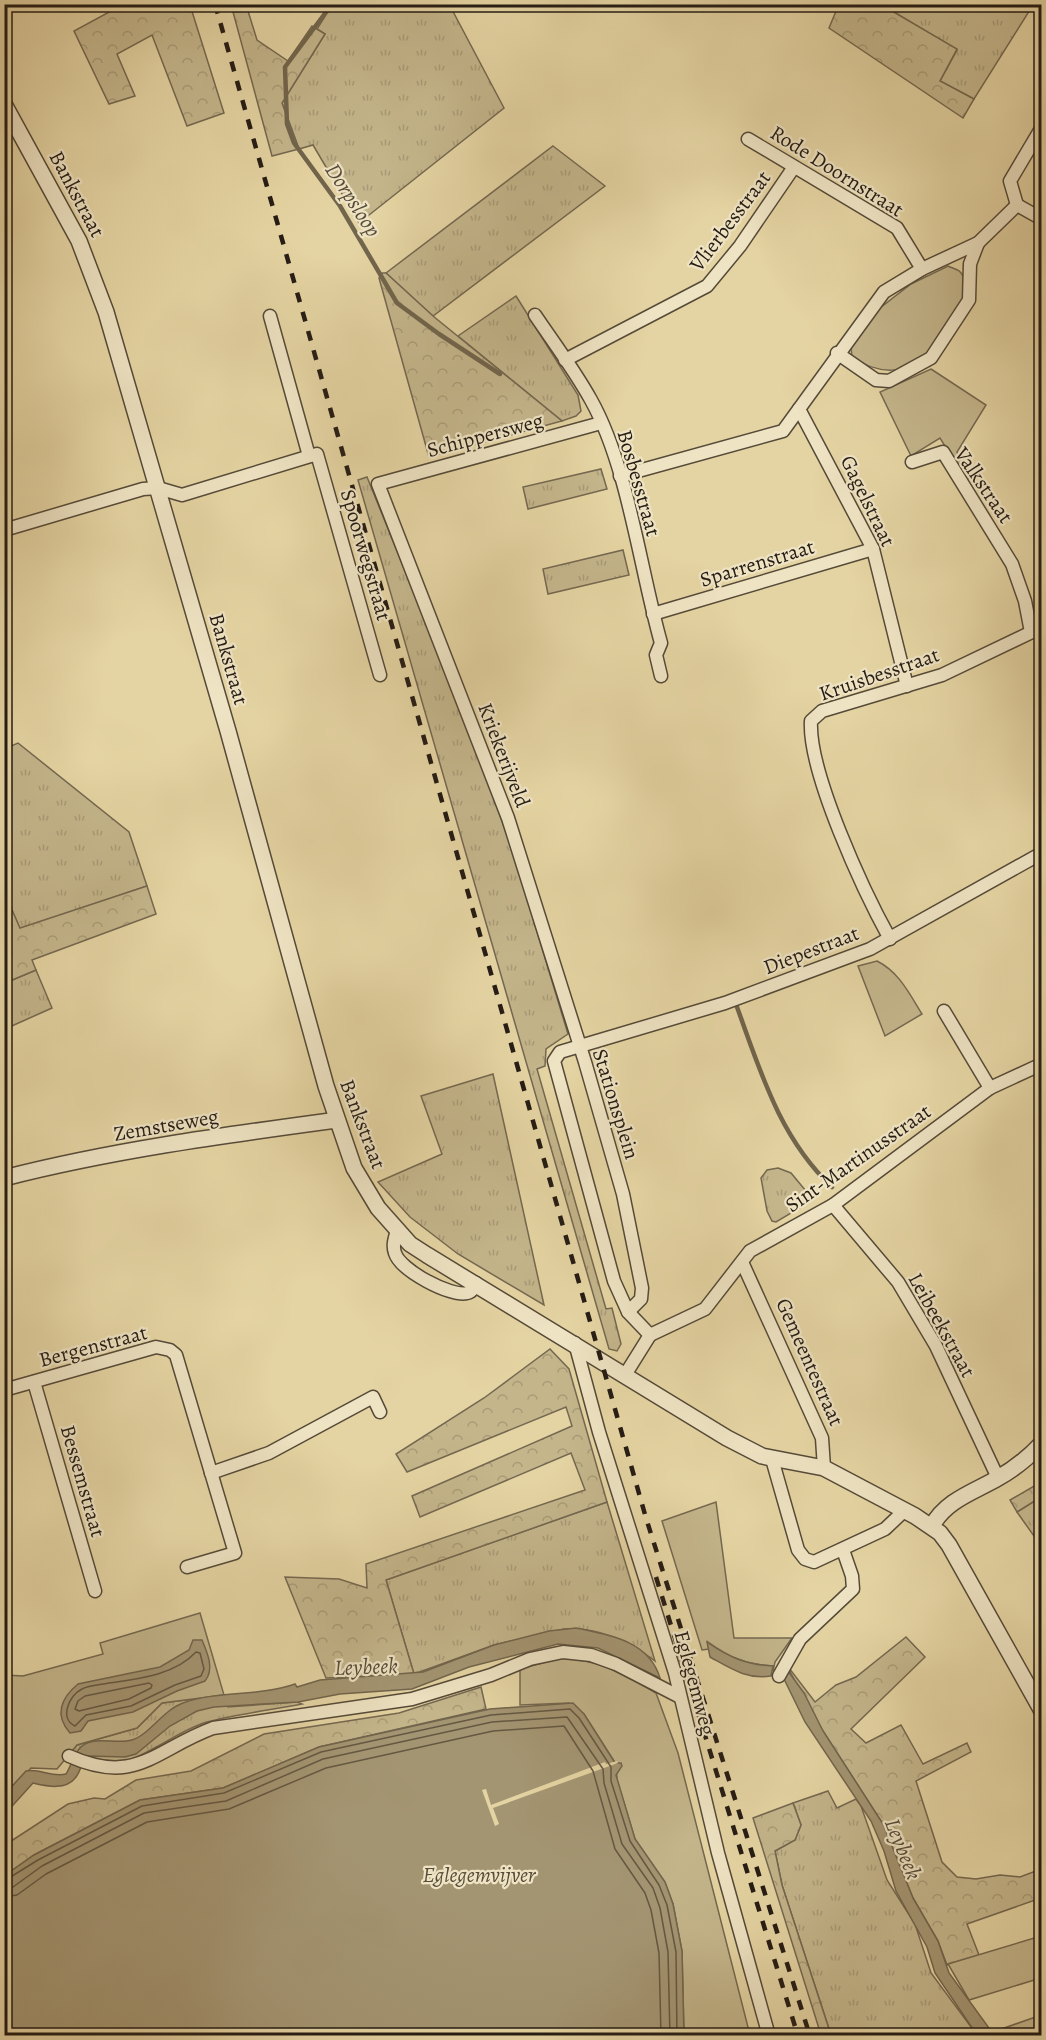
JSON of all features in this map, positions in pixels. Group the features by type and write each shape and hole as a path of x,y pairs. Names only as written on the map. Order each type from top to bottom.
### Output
{"street":[{"name":"Bankstraat","path":"4,104 69,221 93,274 158,488 337,1120 354,1168 378,1208 397,1230 427,1255 477,1283 726,1438 772,1459 824,1468"},
{"path":"1041,127 1010,181 1017,206 1041,219"},
{"name":"Rode Doornstraat","path":"748,139 897,228 922,268"},
{"name":"Vlierbesstraat","path":"565,360 707,286 740,246 794,167"},
{"path":"620,476 783,431 837,353 884,292 922,268 978,243 1017,206"},
{"path":"837,353 876,380 889,381 931,358 969,300 970,264 978,243"},
{"name":"Bosbesstraat","path":"535,315 591,400 620,476 661,643 656,655 661,676"},
{"name":"Spoorwegstraat","path":"270,316 309,456 317,454 380,675"},
{"name":"Gagelstraat","path":"799,409 873,549 907,686"},
{"name":"Schippersweg","path":"378,484 601,423"},
{"name":"Valkstraat","path":"912,462 943,452 1012,564 1036,631"},
{"path":"4,530 143,489 158,488 182,495 309,456"},
{"name":"Kriekerijveld","path":"378,484 507,818 579,1045"},
{"name":"Sparrenstraat","path":"653,614 873,549"},
{"name":"Kruisbesstraat","path":"890,939 875,911 830,802 816,760 811,720 822,711 942,675 1036,631"},
{"name":"Diepestraat","path":"579,1045 725,1003 890,939 1041,853"},
{"path":"944,1011 990,1088"},
{"name":"Stationsplein","path":"628,1312 641,1299 642,1288 623,1194 579,1045 560,1052 554,1061 614,1281 628,1312 650,1335"},
{"name":"Sint-Martinusstraat","path":"650,1335 705,1309 750,1251 833,1204 990,1088 1041,1064"},
{"name":"Zemstseweg","path":"4,1178 46,1167 197,1140 337,1120"},
{"name":"Leibeekstraat","path":"833,1204 898,1282 936,1346 998,1478"},
{"path":"397,1230 393,1244 394,1253 399,1261 415,1274 436,1286 465,1294 471,1291 477,1283"},
{"name":"Gemeentestraat","path":"742,1262 822,1438 824,1468"},
{"path":"625,1375 650,1335"},
{"name":"Eglegemweg","path":"574,1343 599,1432 675,1673 740,1937 769,2036"},
{"name":"Bergenstraat","path":"4,1390 156,1347 170,1350 176,1355 235,1553 187,1567"},
{"name":"Bessemstraat","path":"34,1382 95,1591"},
{"path":"211,1473 269,1454 373,1397 380,1412"},
{"path":"932,1526 937,1516 963,1496 998,1478 1032,1454 1041,1443"},
{"path":"772,1459 798,1551 805,1559 814,1562 843,1550 885,1529 905,1510"},
{"path":"824,1468 932,1526 949,1545 1041,1711"},
{"path":"778,1676 796,1644 812,1624 853,1589 852,1576 843,1550"},
{"path":"69,1756 88,1765 117,1769 154,1757 213,1728 412,1699 491,1675 530,1659 563,1652 591,1655 616,1664 680,1697"}],"green space":[{"path":"349,4 449,4 504,108 359,223 313,145 299,149 282,103 325,34 317,29 332,5 346,9"},
{"path":"839,4 892,5 890,10 957,49 940,81 974,99 963,118 829,28"},
{"path":"892,4 1033,5 974,99 940,81 957,50 889,9"},
{"path":"122,5 190,5 224,113 187,126 152,35 117,54 135,96 109,104 74,31"},
{"path":"248,11 257,40 288,61 312,26 325,34 282,103 299,149 272,156 233,12"},
{"path":"553,146 605,186 433,316 386,273"},
{"path":"948,266 962,274 965,283 964,295 932,351 911,366 891,370 871,367 852,357 851,347 880,308 911,284"},
{"path":"382,273 386,273 433,316 562,421 429,457 379,278"},
{"path":"516,296 578,395 581,411 576,416 562,421 458,336"},
{"path":"931,369 986,405 957,452 971,477 966,480 940,438 911,456 880,392"},
{"path":"601,469 607,489 528,509 523,487"},
{"path":"367,477 466,721 512,849 568,1034 546,1049 545,1066 537,1069 606,1309 612,1308 621,1344 617,1351 609,1349 358,480"},
{"path":"623,550 629,575 548,594 543,569"},
{"path":"18,743 129,832 147,886 20,929 5,894 4,749"},
{"path":"147,886 156,914 32,960 36,970 5,983 5,894 20,928"},
{"path":"877,961 897,977 922,1014 885,1036 858,966"},
{"path":"36,970 52,1008 5,1029 5,983"},
{"path":"493,1074 544,1305 458,1254 410,1217 378,1182 442,1154 421,1096"},
{"path":"778,1168 791,1173 811,1197 808,1203 776,1222 772,1221 767,1211 761,1178 767,1170"},
{"path":"550,1349 569,1369 607,1502 386,1580 414,1674 326,1678 285,1577 339,1579 367,1588 366,1564 585,1490 571,1453 420,1517 412,1496 572,1426 566,1407 407,1472 396,1454 484,1398"},
{"path":"1041,1482 1041,1497 1017,1512 1010,1500"},
{"path":"1041,1497 1041,1546 1017,1512"},
{"path":"607,1502 655,1661 634,1647 601,1633 564,1629 494,1645 414,1674 386,1580"},
{"path":"716,1502 734,1638 792,1638 775,1662 773,1671 773,1666 739,1659 708,1642 709,1649 702,1650 662,1521"},
{"path":"200,1613 224,1695 162,1703 137,1728 77,1745 57,1769 31,1768 5,1795 5,1675 23,1676 103,1654 100,1643"},
{"path":"906,1637 925,1657 851,1729 866,1743 901,1725 923,1764 967,1743 971,1752 916,1781 942,1862 957,1877 976,1879 1000,1875 1020,1877 1041,1869 1041,1898 967,1924 979,1955 947,1965 938,1941 913,1898 883,1824 823,1731 789,1670 789,1668 815,1702 836,1685 856,1677"},
{"path":"557,1659 584,1661 609,1668 656,1693 678,1753 750,2035 684,2035 682,1951 673,1904 665,1882 635,1839 617,1780 616,1764 584,1714 569,1703 520,1705 520,1669"},
{"path":"481,1687 486,1709 319,1747 223,1788 140,1800 34,1855 5,1876 5,1845 68,1804 94,1798 105,1799 136,1780 191,1771 264,1734 399,1713"},
{"path":"224,1695 228,1707 297,1702 302,1704 207,1722 125,1761 110,1764 96,1763 71,1752 77,1745 137,1728 162,1703"},
{"path":"828,1791 837,1808 856,1799 861,1806 887,1880 915,1924 931,1973 977,2035 831,2035 782,1885 775,1851 795,1840 801,1825 793,1803"},
{"path":"793,1803 801,1825 795,1840 775,1851 782,1885 831,2035 821,2035 753,1818"},
{"path":"1041,1936 1041,1978 969,2000 948,1964"},
{"path":"1041,2015 1041,2035 995,2035 993,2032"}],"water":[{"path":"576,1628 615,1637 638,1648 655,1666 660,1678 598,1648 558,1644 469,1667 412,1689 340,1694 298,1702 214,1707 197,1711 170,1726 136,1754 125,1757 88,1756 76,1777 67,1784 56,1786 33,1783 5,1814 4,1795 26,1771 66,1774 77,1752 84,1745 97,1741 132,1740 183,1703 210,1696 267,1691 295,1684 297,1687 320,1680 423,1672 494,1645 549,1631"},
{"path":"193,1640 202,1640 208,1655 210,1666 205,1681 177,1691 133,1712 88,1721 81,1731 70,1733 65,1726 62,1720 62,1707 67,1695 78,1684 160,1667 189,1650"},
{"path":"707,1642 738,1659 773,1666 771,1676 746,1675 725,1665 710,1657"},
{"path":"788,1671 804,1693 823,1731 883,1824 913,1898 938,1941 949,1973 994,2035 977,2035 935,1973 927,1947 896,1891 884,1851 871,1821 805,1722 784,1679"},
{"name":"Eglegemvijver","path":"573,1703 584,1714 615,1763 621,1763 622,1766 616,1775 635,1839 665,1882 673,1904 682,1951 684,2035 5,2035 4,1876 34,1855 140,1800 223,1788 319,1747 490,1709"}],"pier":[{"path":"617,1761 618,1763 493,1808 499,1824 495,1826 482,1790 486,1789 491,1805 605,1762 606,1764"}],"waterway":[{"name":"Dorpsloop","path":"332,4 285,67 287,124 294,143 340,206 397,303 500,374"},
{"name":"Dorpsloop","path":"737,1007 764,1080 785,1126 814,1168 832,1187"}],"railway":[{"path":"215,4 646,1518 810,2036"},
{"path":"656,1577 798,2036"}],"water label":[{"name":"Leybeek","path":"366,1667"},
{"name":"Leybeek","path":"903,1849"}]}
